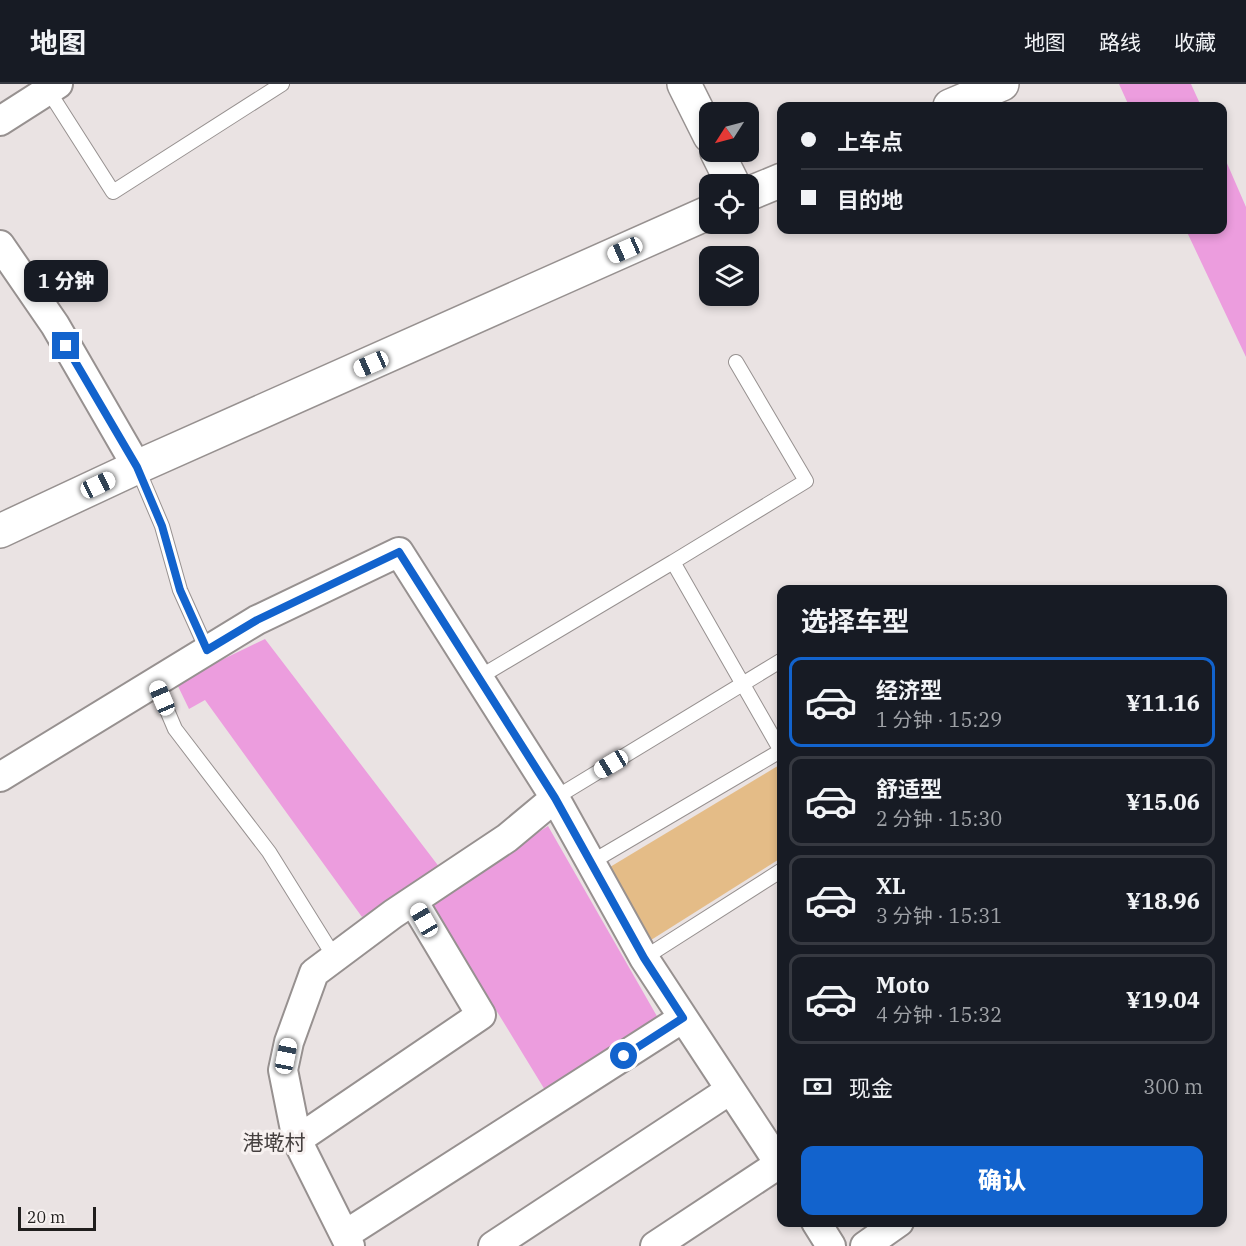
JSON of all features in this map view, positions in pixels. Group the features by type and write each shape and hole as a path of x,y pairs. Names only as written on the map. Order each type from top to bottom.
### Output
{"street":[{"path":"0,121 58,84"},
{"path":"684,84 699,114"},
{"path":"959,102 1002,84"},
{"path":"759,189 777,182"},
{"path":"0,531 137,467 699,217"},
{"path":"0,245 55,326 137,467"},
{"path":"0,777 257,620 399,552 555,798 644,958 777,1161"},
{"path":"555,798 507,838 413,901 314,973 289,1042 283,1070 297,1140 349,1243 683,1018"},
{"path":"297,1140 481,1015 413,901"},
{"path":"493,1246 730,1090"},
{"path":"656,1246 777,1168"},
{"path":"819,1227 831,1246"},
{"path":"865,1246 892,1227"}],"lane":[{"path":"44,84 113,192 282,84"},
{"path":"478,678 806,481 736,362"},
{"path":"137,467 162,526 180,590 207,650"},
{"path":"673,562 777,744"},
{"path":"555,798 777,663"},
{"path":"155,682 175,729 269,852 335,958"},
{"path":"590,863 777,753"},
{"path":"644,958 777,873"}],"shaded area":[{"path":"1119,84 1191,84 1199,102 1127,102"},
{"path":"1227,163 1246,207 1246,357 1188,234 1227,234"},
{"path":"265,639 440,868 362,917 205,700 189,709 176,682"},
{"path":"777,766 777,861 651,940 610,867"},
{"path":"548,826 662,1025 548,1095 430,902"}],"district":[{"name":"港墘村","path":"274,1143"}],"route":[{"path":"66,346 137,467 162,526 180,590 207,650 257,620 399,552 555,798 644,958 683,1018 624,1056"}]}
